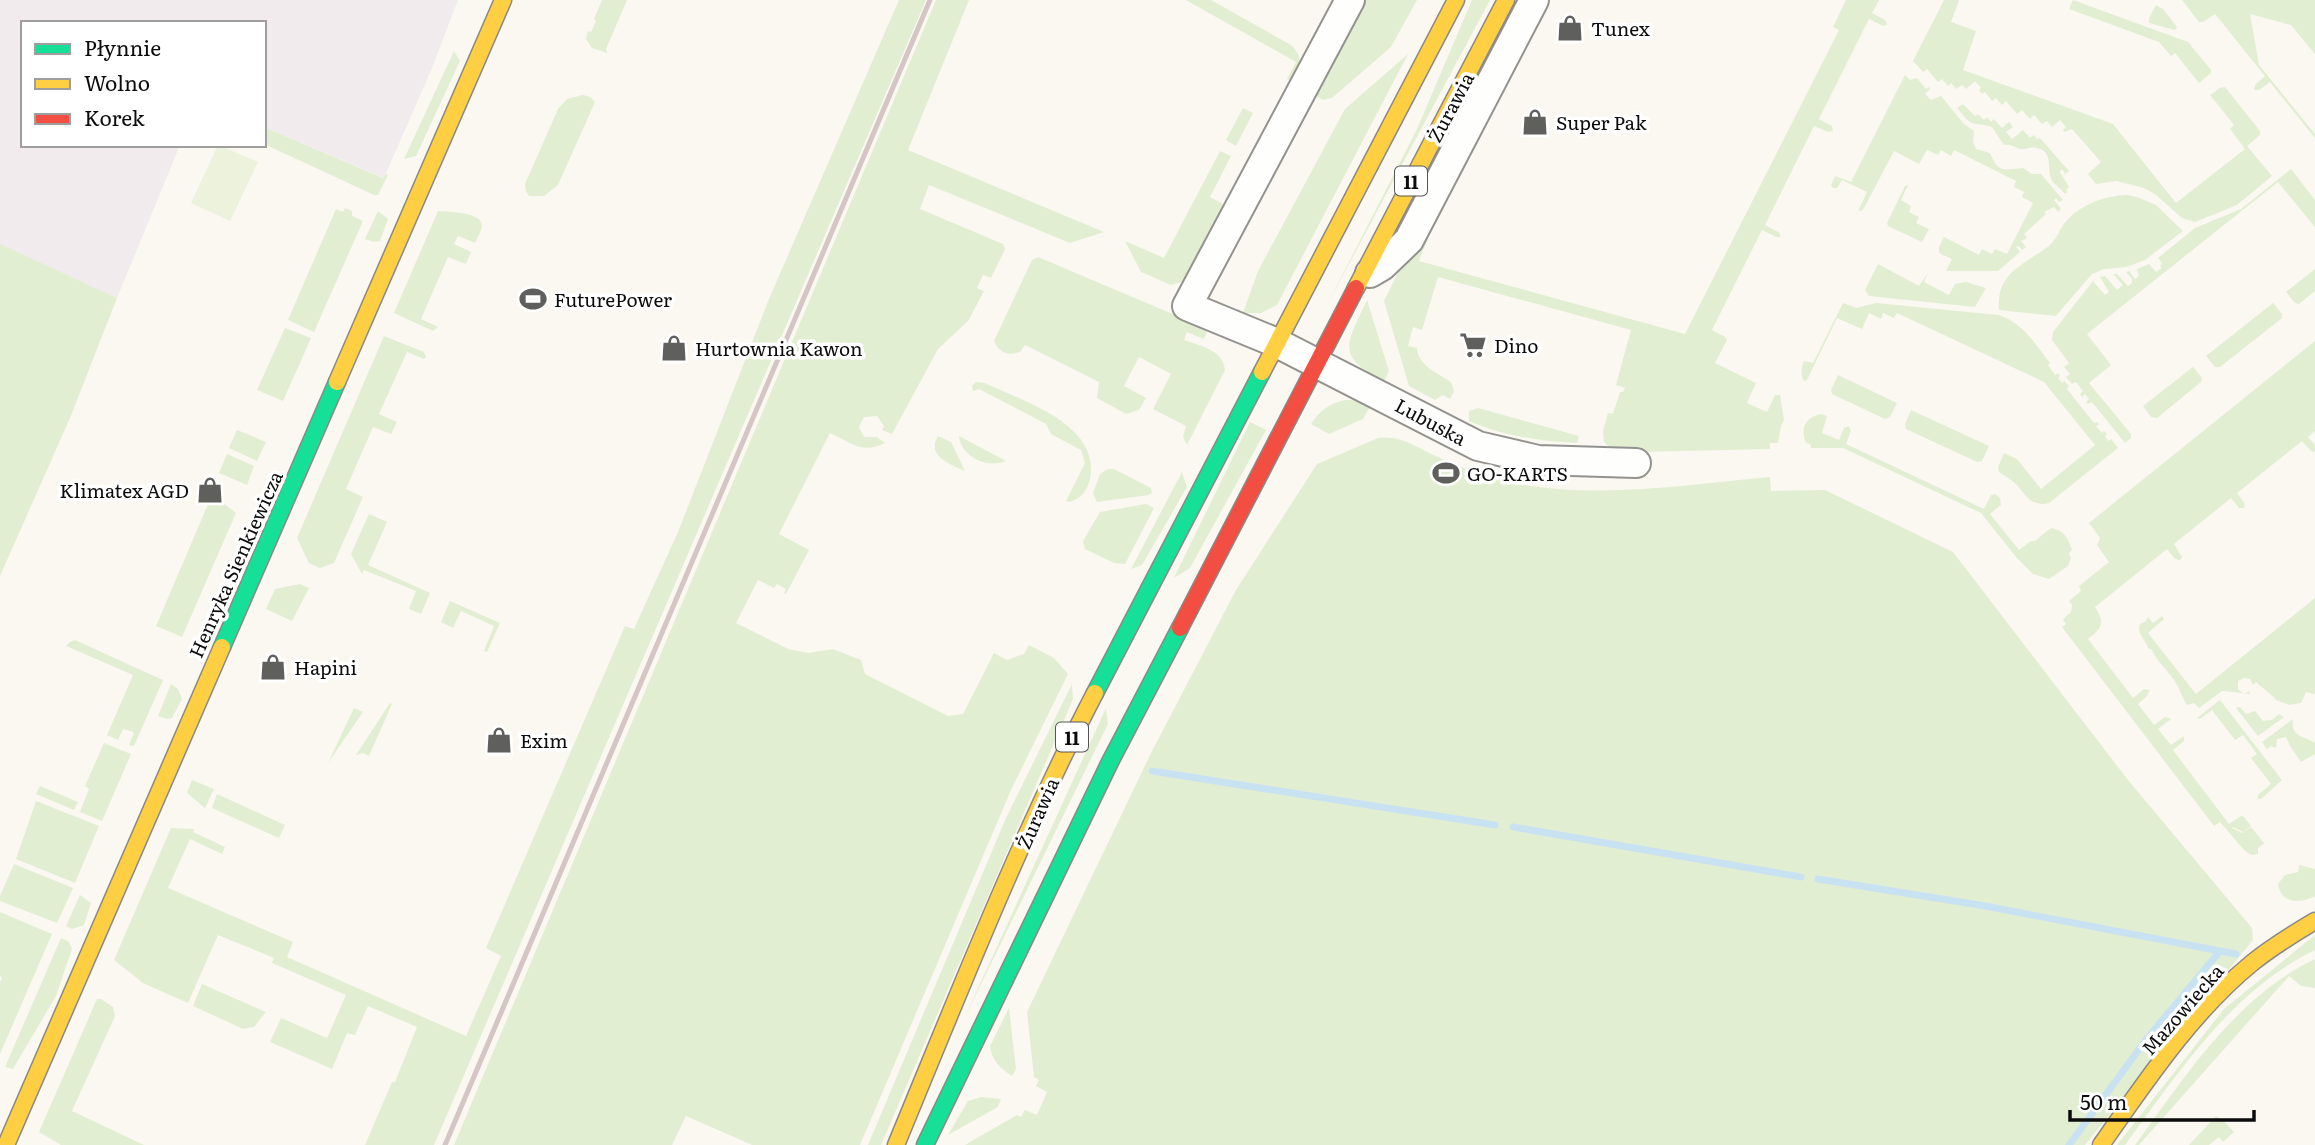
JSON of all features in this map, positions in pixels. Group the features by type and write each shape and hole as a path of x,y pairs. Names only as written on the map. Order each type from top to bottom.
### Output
{"main road":[{"name":"Henryka Sienkiewicza","path":"6,1145 503,0"},
{"name":"Żurawia","path":"895,1145 1013,866 1066,749 1457,0"},
{"name":"Żurawia","path":"925,1145 1110,761 1506,0"},
{"name":"Mazowiecka","path":"2101,1145 2166,1056 2215,999 2253,962 2289,935 2315,920"}],"street":[{"path":"1317,362 1187,306 1350,0"},
{"path":"1361,278 1382,266 1409,240 1534,0"},
{"name":"Lubuska","path":"1317,362 1478,446 1538,460 1636,463"}],"shaded area":[{"path":"0,0 458,0 384,178 266,128 266,21 21,21 21,147 179,147 117,298 0,245"}],"green space":[{"path":"602,0 627,0 606,49 607,53 592,48 586,39 588,31 591,32 596,21 594,19"},
{"path":"899,0 926,0 434,1145 365,1145 417,1027 368,1006 355,1035 347,1033 332,1069 270,1042 281,1018 327,1038 346,995 272,963 274,958 218,935 188,1003 143,983 114,960 171,828 194,829 193,832 225,847 222,854 190,839 168,888 293,942 287,957 466,1036 501,956 486,948 625,626 634,629 678,532 769,299"},
{"path":"936,0 969,0 908,150 1104,232 1070,243 929,185 920,209 1003,244 1005,249 991,278 983,275 977,288 984,291 968,321 938,349 892,434 882,430 884,426 877,416 864,417 859,427 864,437 877,437 885,443 863,447 830,433 779,534 809,550 786,594 786,589 777,584 774,588 758,580 736,623 788,649 808,653 833,649 861,660 865,674 948,716 963,714 994,653 1007,660 1024,654 1029,645 1054,658 1068,674 1011,790 860,1145 752,1145 686,1116 672,1145 454,1145"},
{"path":"1186,0 1211,0 1291,45 1298,54 1300,63 1294,82 1287,79 1296,62"},
{"path":"1362,0 1417,0 1391,47 1332,98 1323,100 1313,94"},
{"path":"1472,0 1490,0 1326,307 1417,129"},
{"path":"1846,0 1879,0 1872,13 1885,20 1887,25 1883,26 1869,19 1819,119 1832,126 1833,131 1828,132 1814,126 1765,225 1780,233 1780,237 1762,230 1712,330 1727,340 1715,363 1756,383 1747,403 1767,412 1775,395 1780,395 1784,420 1778,443 1770,443 1770,449 1636,452 1613,450 1604,442 1603,431 1608,413 1613,414 1620,392 1625,388 1616,385 1631,330 1438,277 1422,330 1413,327 1408,346 1417,348 1421,360 1451,382 1454,391 1450,399 1443,395 1435,400 1409,386 1384,301 1409,253 1430,233 1419,261 1685,334 1839,30 1833,27"},
{"path":"1944,0 1959,0 1951,22 1976,31 1963,70 2113,124 2176,203 2245,149 2230,129 2234,125 2210,95 2220,88 2225,87 2260,131 2260,135 2247,146 2272,176 2237,205 2195,222 2182,218 2144,188 2116,181 2096,184 2088,174 2101,162 2072,129 2064,132 2066,127 2060,120 2052,127 2047,121 2042,124 2034,115 2030,119 2022,110 2017,114 2006,101 2002,105 1996,98 1992,101 1985,92 1982,94 1975,81 1966,89 1962,85 1956,89 1951,83 1948,86 1942,79 1938,82 1927,69 1923,72 1913,61"},
{"path":"2073,0 2188,42 2211,73 2199,83 2175,53 2171,56 2159,42 2069,9"},
{"path":"2182,0 2315,0 2315,54 2291,25 2250,14 2259,65 2315,134 2315,138 2270,82 2259,90 2254,90 2255,85 2265,76 2215,14 2199,22"},
{"path":"2156,5 2163,9 2177,27 2175,30 2149,23"},
{"path":"454,51 460,61 416,156 404,159"},
{"path":"1408,54 1277,305 1261,313 1243,313 1258,271 1345,109"},
{"path":"1905,75 1910,80 1917,78 1926,89 1929,87 1925,94 1931,100 1941,96 1964,124 1974,131 1973,142 1976,149 1990,153 1999,168 2023,168 2032,174 2041,174 2063,200 2054,200 2061,209 2058,212 2054,207 2044,212 2046,214 2024,234 2027,238 2021,241 2026,247 2022,250 2019,246 2016,247 2020,252 1998,271 1946,271 1952,259 1939,253 1939,247 1944,237 1979,255 1982,249 1992,254 1995,249 2007,254 2033,203 2022,197 2024,192 2014,187 2016,181 1954,150 1951,156 1941,150 1938,155 1927,150 1919,164 1894,151 1863,210 1859,211 1867,192 1842,180 1837,188 1831,185 1835,176 1851,182"},
{"path":"583,95 595,102 558,185 544,196 529,196 525,184 558,109 567,99"},
{"path":"1963,104 1975,116 1978,114 1984,120 1987,117 1991,122 1994,119 2002,128 2009,122 2013,127 2006,132 2012,139 2023,130 2030,138 2034,135 2037,139 2040,138 2069,171 2065,174 2062,169 2060,172 2069,187 2066,190 2068,192 2065,194 2053,182 2048,157 2043,150 2004,145 1992,127 1967,119 1957,108"},
{"path":"1243,108 1253,113 1236,146 1226,140"},
{"path":"266,128 383,178 388,175 378,195 266,145"},
{"path":"217,147 258,162 230,221 191,203"},
{"path":"1220,151 1231,156 1210,197 1227,206 1185,281 1171,285 1141,272 1125,241 1164,258"},
{"path":"2291,169 2315,200 2315,227 2278,182 2087,334 2111,365 2089,383 2131,434 2131,438 2125,443 2092,402 2086,402 2089,399 2085,394 2082,397 2080,394 2083,391 2076,382 2072,384 2066,377 2070,374 2064,367 2069,363 2052,340 2053,332 2093,281 2105,295 2109,292 2100,277 2105,276 2117,290 2123,285 2113,274 2117,274 2128,286 2132,279 2126,272 2129,271 2135,279 2139,276 2137,269 2149,264 2156,272 2162,268 2158,258 2195,228 2241,209"},
{"path":"1908,185 1901,200 1911,206 1909,212 1919,217 1916,223 1929,229 1922,242 1888,226 1887,223 1905,186"},
{"path":"2127,195 2156,205 2183,231 2145,260 2092,274 2056,316 1999,310 1999,297 2007,278 2049,246 2070,217 2092,203"},
{"path":"345,208 352,211 352,216 363,221 314,332 288,320 336,209 343,212"},
{"path":"378,211 388,219 380,241 374,242 365,239"},
{"path":"438,211 478,218 482,227 475,243 458,236 454,244 471,252 466,264 448,257 421,319 438,327 433,331 394,313"},
{"path":"0,244 117,298 70,418 0,576"},
{"path":"1038,257 1208,329 1204,339 1187,332 1184,340 1216,353 1225,370 1187,445 1183,437 1186,426 1153,409 1171,374 1139,357 1124,386 1146,398 1139,410 1126,414 1097,398 1099,382 1025,345 1016,353 1004,352 998,348 994,341 1032,260"},
{"path":"1878,264 1919,286 1929,271 1924,282 1949,295 1955,284 1966,282 1986,288 1975,307 1869,296 1865,290"},
{"path":"2315,269 2315,291 2299,304 2295,303 2286,292"},
{"path":"1367,300 1389,371 1384,381 1357,364 1349,347 1354,327"},
{"path":"1843,303 1856,308 1876,303 1999,315 2015,323 2034,342 2050,363 2048,365 2055,375 2058,373 2062,383 2064,381 2069,386 2067,389 2094,423 2099,424 2096,426 2102,433 2104,431 2107,434 2105,436 2108,441 2111,439 2118,448 2049,503 2038,504 2030,500 2015,483 1999,472 1998,467 2004,453 2017,459 2041,489 2095,445 2044,382 1897,313 1894,318 1883,313 1881,319 1869,313 1862,329 1837,318 1807,380 1804,381 1801,371 1804,361 1813,363"},
{"path":"2273,303 2282,318 2220,367 2215,367 2206,356"},
{"path":"285,328 311,338 283,401 257,390"},
{"path":"384,336 424,352 426,357 424,359 407,352 379,414 397,422 391,434 373,427 346,489 363,497 334,563 320,568 309,563 297,538"},
{"path":"2315,341 2315,431 2308,437 2315,445 2315,452 2302,441 2237,493 2245,504 2244,508 2239,508 2231,498 2174,544 2182,557 2180,560 2175,559 2167,549 2095,607 2101,624 2088,639 2133,698 2144,689 2150,690 2138,704 2154,725 2165,717 2171,719 2158,729 2171,745 2184,736 2184,741 2173,750 2229,824 2241,816 2251,826 2243,832 2232,828 2242,833 2251,827 2264,843 2258,848 2258,854 2251,855 2220,822 2214,826 2062,627 2066,624 2063,619 2071,612 2072,605 2069,601 2081,591 2079,586 2109,562 2097,545 2100,538 2089,523"},
{"path":"2193,367 2202,378 2201,382 2157,418 2151,417 2143,406"},
{"path":"1838,375 1897,403 1890,417 1885,419 1832,394 1831,390"},
{"path":"976,382 985,383 1037,407 1071,429 1083,443 1090,460 1090,479 1080,497 1066,501 1085,463 1081,450 1051,434 1046,424 979,389 973,391 972,386"},
{"path":"1346,400 1371,405 1363,419 1329,434 1311,424 1326,408"},
{"path":"1478,408 1579,436 1577,443 1522,437 1469,421 1469,411"},
{"path":"1911,410 1989,446 1982,461 1977,462 1906,429 1905,424"},
{"path":"1821,414 1827,416 1822,433 1839,440 1844,428 1849,426 1851,431 1846,444 1984,509 1991,495 1995,494 2000,498 2001,505 1990,514 2019,550 2051,528 2059,531 2067,538 2072,550 2069,553 2071,558 2068,566 2049,579 2033,574 1981,513 1843,448 1811,448 1804,438 1805,424"},
{"path":"1250,422 1266,430 1190,568 1174,578"},
{"path":"237,430 266,442 257,461 229,448"},
{"path":"938,436 951,442 965,471 937,454 935,443"},
{"path":"959,436 1006,461 991,463 976,459 965,450"},
{"path":"1378,438 1402,440 1490,477 1541,487 1574,490 1639,489 1770,477 1771,491 1825,490 1953,552 2128,780 2252,928 2253,940 2085,1145 965,1145 1017,1115 1021,1117 1025,1110 1037,1115 1047,1092 1036,1086 1039,1080 1034,1077 1027,1012 1150,755 1236,590 1317,464"},
{"path":"227,454 254,466 247,485 219,473"},
{"path":"1114,469 1151,488 1152,493 1097,502 1093,493 1100,474"},
{"path":"1182,472 1187,487 1142,565 1131,569"},
{"path":"209,502 220,506 222,502 236,513 182,637 156,626"},
{"path":"1146,504 1154,508 1125,564 1114,563 1085,549 1083,541 1100,512"},
{"path":"369,514 387,522 368,565 430,593 421,614 409,609 416,591 364,570 362,574 351,554"},
{"path":"300,584 309,588 292,621 266,609 275,589"},
{"path":"2315,598 2315,694 2306,692 2301,703 2289,705 2276,700 2256,682 2253,685 2250,679 2244,678 2238,681 2238,689 2243,693 2222,691 2199,708 2194,703 2187,705 2174,680 2148,648 2140,634 2140,624 2148,617 2153,623 2162,616 2164,619 2148,633 2196,694"},
{"path":"450,601 500,623 487,652 484,651 494,626 461,611 453,628 441,622"},
{"path":"75,640 163,680 134,746 129,745 134,732 123,729 118,740 107,735 133,675 66,646"},
{"path":"171,684 178,689 182,699 172,718 167,719 158,716"},
{"path":"1072,684 1073,699 881,1145 868,1145 1006,818"},
{"path":"2220,700 2282,780 2261,799 2258,799 2258,795 2271,784 2251,758 2257,754 2243,735 2235,740 2212,710 2200,719 2197,718"},
{"path":"390,703 392,704 369,756 363,753 356,755"},
{"path":"2240,707 2246,714 2255,711 2263,721 2272,720 2279,714 2284,717 2258,736 2236,708"},
{"path":"354,708 363,712 328,763"},
{"path":"1106,708 1108,724 964,1019"},
{"path":"2293,719 2296,733 2315,743 2315,754 2301,762 2286,737 2277,739 2276,748 2271,746 2267,749 2262,742"},
{"path":"104,743 131,754 102,821 80,812 89,789 85,786"},
{"path":"192,780 214,789 205,808 187,793"},
{"path":"40,786 78,802 74,810 36,794"},
{"path":"217,794 285,825 279,838 212,808"},
{"path":"36,801 99,826 75,883 16,859"},
{"path":"14,864 73,888 57,923 0,901"},
{"path":"2299,865 2315,869 2315,896 2297,901 2287,899 2278,884 2285,875 2298,872"},
{"path":"80,895 91,903 84,925 72,929 66,926"},
{"path":"0,912 52,934 0,1054 2,978"},
{"path":"2315,935 2315,950 2285,967 2232,1010 2187,1062 2125,1145 2117,1145 2224,1009"},
{"path":"61,938 69,942 72,949 56,996 13,1069 5,1067"},
{"path":"2315,959 2315,988 2301,986 2289,976 2139,1145 2135,1145 2193,1066 2236,1017 2286,975"},
{"path":"202,984 266,1012 254,1027 243,1029 193,1006"},
{"path":"97,999 113,1007 115,1016 72,1111 144,1145 61,1145 39,1132"},
{"path":"1009,1008 1016,1069 1012,1076 997,1064 990,1046"},
{"path":"981,1097 1001,1099 998,1107 948,1135 968,1101"},
{"path":"2216,1116 2234,1132 2223,1142 2219,1137 2209,1145 2189,1145"}],"waterway":[{"path":"1152,771 1495,825"},
{"path":"1513,827 1801,877"},
{"path":"1818,879 1985,906 2236,954"},
{"path":"2069,1145 2145,1041 2220,951"}],"railway":[{"path":"445,1145 930,0"}],"traffic: fast":[{"path":"1095,693 1262,372"},
{"path":"222,647 337,382"},
{"path":"925,1145 1110,762 1180,628"}],"traffic: slow":[{"path":"337,382 503,0"},
{"path":"1262,372 1456,0"},
{"path":"1356,288 1506,0"},
{"path":"6,1145 222,647"},
{"path":"896,1145 1015,860 1095,693"},
{"path":"2101,1145 2171,1049 2209,1004 2252,963 2315,921"}],"traffic: jam":[{"path":"1180,628 1356,288"}],"place":[{"name":"Tunex","path":"1570,28"},
{"name":"Super Pak","path":"1535,122"},
{"name":"FuturePower","path":"533,299"},
{"name":"Dino","path":"1473,345"},
{"name":"Hurtownia Kawon","path":"674,348"},
{"name":"GO-KARTS","path":"1446,473"},
{"name":"Klimatex AGD","path":"210,490"},
{"name":"Hapini","path":"273,667"},
{"name":"Exim","path":"499,740"}]}
